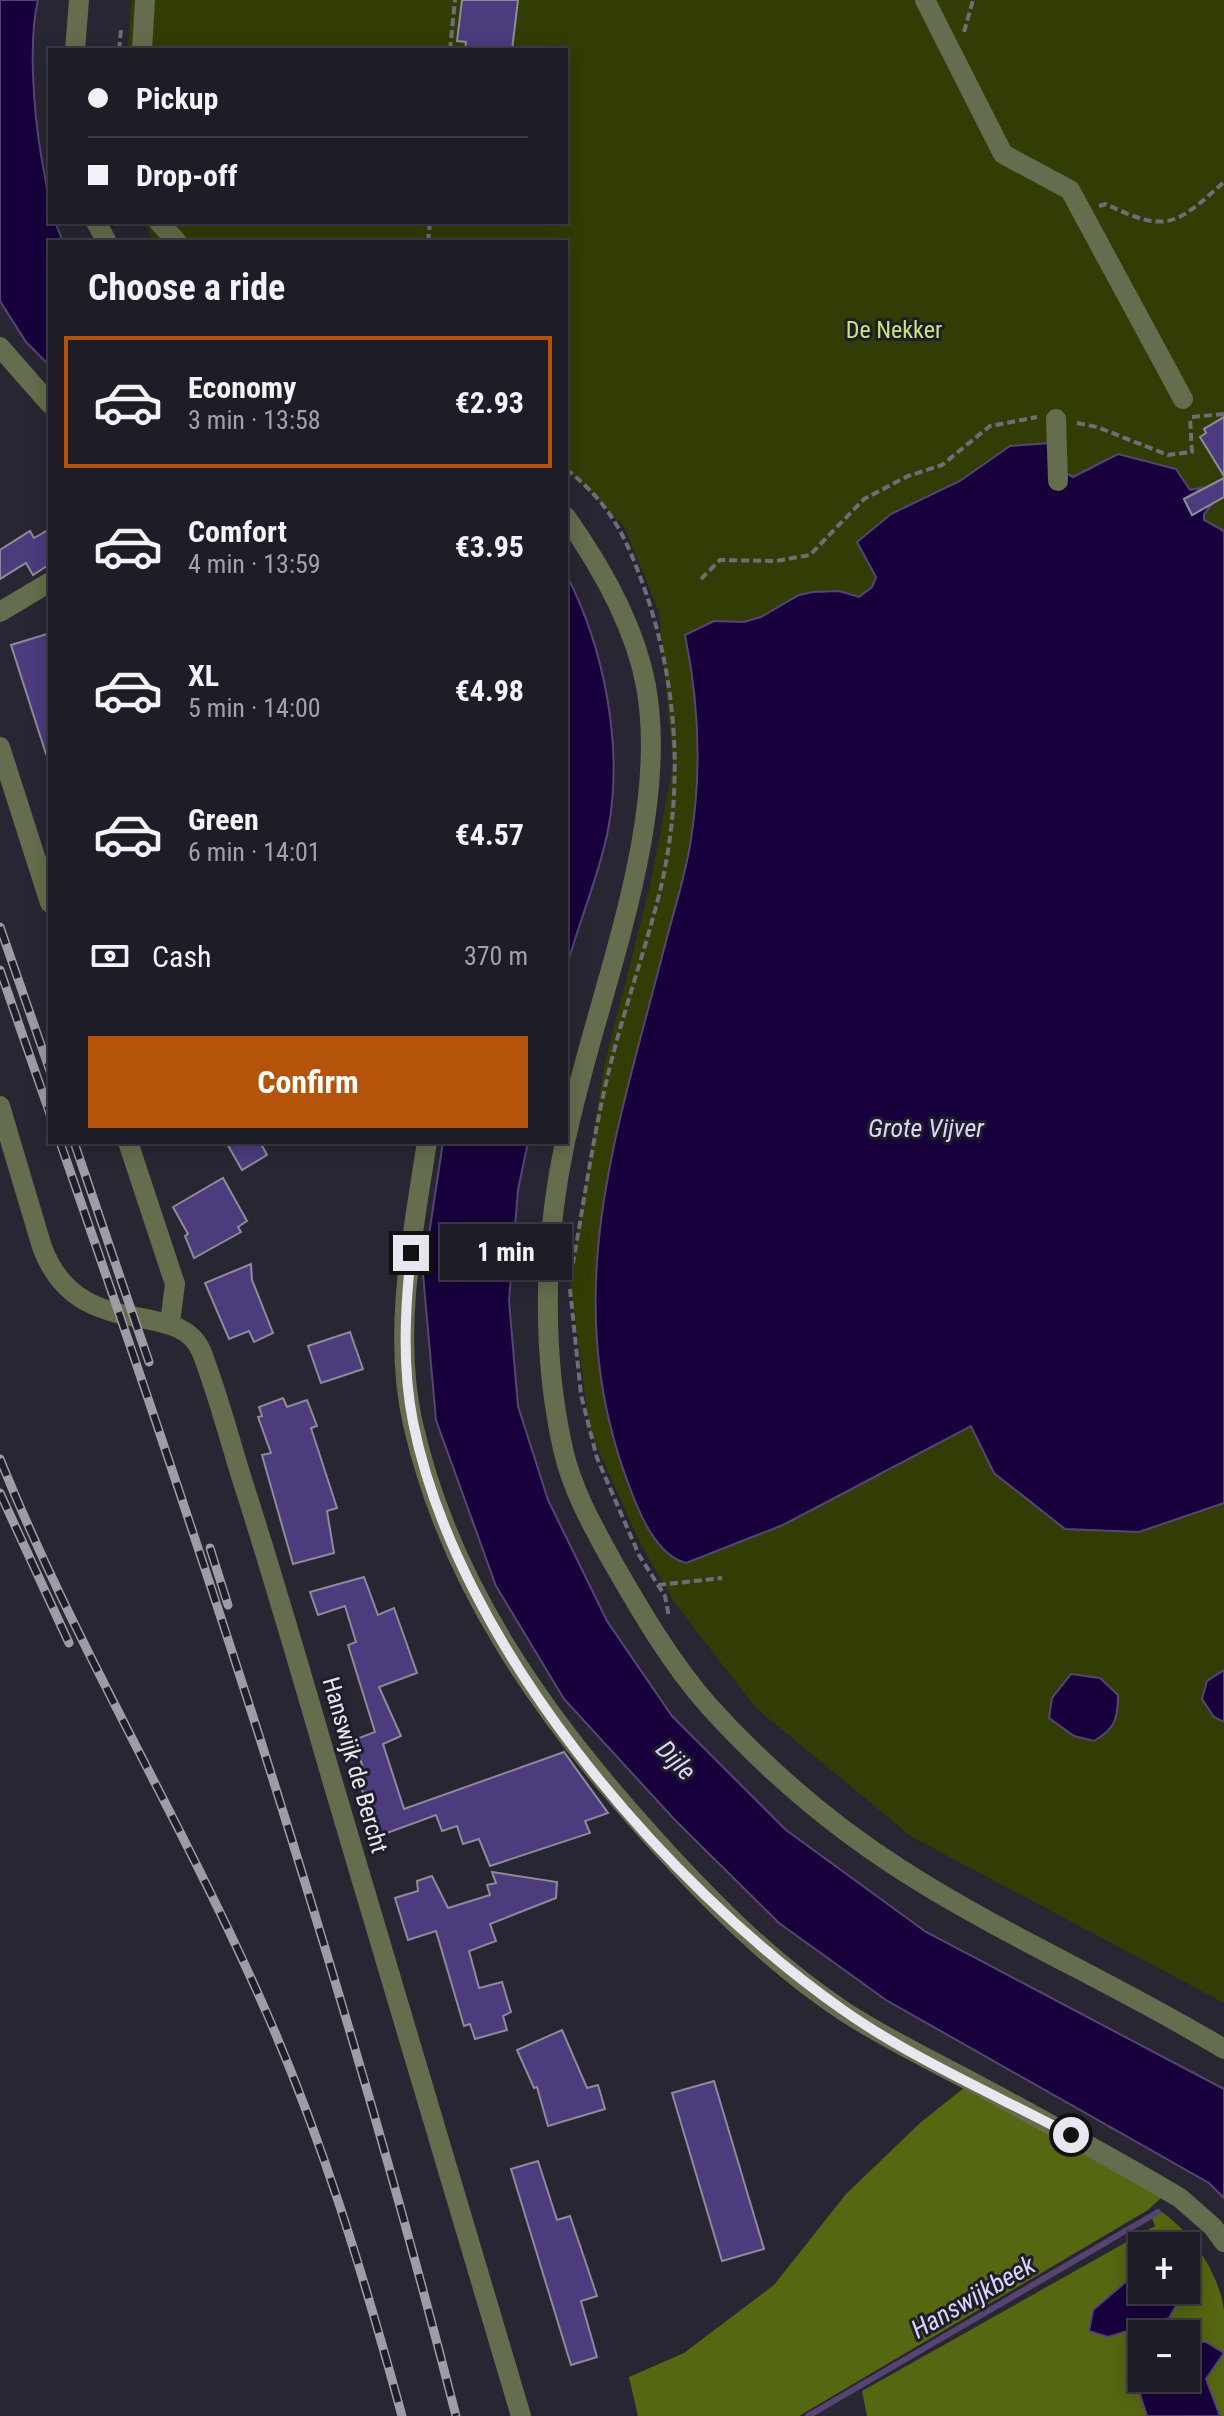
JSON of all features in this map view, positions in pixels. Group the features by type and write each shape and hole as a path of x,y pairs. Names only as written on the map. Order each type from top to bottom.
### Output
{"street":[{"path":"75,48 79,0"},
{"path":"142,48 145,0"},
{"path":"925,0 1003,154 1070,190 1186,408"},
{"path":"161,224 175,240"},
{"path":"0,347 48,402"},
{"path":"1056,419 1058,481"},
{"path":"568,520 607,586 633,641 646,684 650,722 649,787 642,847 568,1132"},
{"path":"0,612 48,583"},
{"path":"0,747 48,897"},
{"path":"0,1106 42,1247 50,1269 63,1286 81,1301 105,1311 170,1323 175,1284 129,1144"},
{"path":"427,1144 408,1280 405,1351 413,1422 437,1503 466,1572 498,1637 537,1698 588,1766 709,1899 783,1965 845,2011 1180,2198 1213,2227 1224,2242"},
{"path":"565,1144 550,1250 549,1323 554,1393 563,1451 583,1509 613,1562 661,1639 707,1704 830,1820 900,1869 985,1920 1224,2049"},
{"name":"Hanswijk de Bercht","path":"170,1323 200,1348 271,1568 521,2416"}],"path":[{"path":"450,48 455,0"},
{"path":"1081,211 1106,204 1142,222 1171,222 1196,207 1224,182"},
{"path":"701,579 720,560 776,561 810,555 864,499 908,476 942,465 990,426 1042,416 1097,427 1168,455 1192,452 1186,408 1224,414"},
{"path":"568,471 597,493 630,547 659,630 674,700 675,799 658,900 606,1084 570,1282 581,1395 597,1458 639,1555 665,1596"},
{"path":"658,1585 722,1578"}],"green space":[{"name":"De Nekker","path":"131,0 1224,0 1224,2003 912,1837 756,1708 674,1602 640,1543 590,1431 570,1282 604,1066 650,886 673,765 659,612 624,526 568,471 568,240 152,240 146,224 568,224 568,48 128,48"},
{"path":"965,2087 1162,2197 1148,2210 799,2416 638,2416 629,2377 684,2353 774,2285 846,2194 920,2123"},
{"path":"1162,2212 1184,2232 1144,2232 1155,2226 1152,2218"},
{"path":"1128,2241 1128,2304 1200,2304 1200,2252 1221,2296 1224,2310 1224,2416 867,2416 862,2391"}],"water":[{"path":"0,0 38,0 33,36 36,119 48,197 48,224 56,224 62,240 48,240 48,364 26,342 0,301"},
{"name":"Grote Vijver","path":"1064,442 1064,472 1073,477 1118,454 1176,469 1190,490 1204,487 1184,499 1192,515 1212,504 1204,514 1204,520 1224,531 1224,1503 1139,1532 1065,1529 994,1473 971,1426 783,1525 686,1563 665,1551 649,1530 628,1483 607,1413 597,1344 596,1278 602,1212 614,1146 691,839 698,762 693,686 685,635 714,621 744,622 761,617 799,595 839,591 859,597 872,587 876,577 857,542 891,514 960,481 1010,446"},
{"path":"568,578 591,633 600,665 612,732 614,765 604,848 568,963"},
{"name":"Dijle","path":"443,1144 528,1144 518,1190 509,1301 518,1406 548,1500 607,1621 672,1716 786,1830 926,1932 1224,2089 1224,2198 1209,2183 886,2000 779,1923 674,1819 564,1699 496,1586 436,1420 423,1274"},
{"path":"1224,1670 1224,1722 1214,1717 1202,1699 1207,1681"},
{"path":"1071,1674 1100,1678 1118,1695 1114,1722 1107,1732 1094,1741 1074,1736 1049,1718 1052,1698"},
{"path":"1128,2280 1128,2304 1177,2304 1169,2318 1128,2320 1128,2331 1108,2337 1089,2331 1093,2310"},
{"path":"1200,2342 1206,2342 1224,2353 1206,2379 1220,2416 1147,2416 1139,2392 1200,2392"}],"building":[{"path":"462,0 518,0 512,48 465,48 466,42 457,41"},
{"path":"1224,417 1224,476 1200,437 1206,433 1204,429"},
{"path":"1224,478 1224,497 1192,515 1184,499"},
{"path":"48,530 48,565 33,575 26,563 0,579 0,550 30,531 34,538"},
{"path":"48,634 48,754 46,754 11,645"},
{"path":"227,1144 261,1144 267,1155 242,1170"},
{"path":"223,1178 247,1221 238,1227 241,1232 194,1258 185,1236 188,1234 173,1207"},
{"path":"251,1264 252,1280 273,1333 254,1342 249,1331 229,1339 205,1283"},
{"path":"350,1332 363,1369 321,1383 308,1346"},
{"path":"283,1398 287,1407 307,1400 317,1426 311,1428 337,1508 327,1511 334,1553 293,1564 262,1455 271,1453 258,1417 262,1416 259,1407"},
{"path":"364,1577 378,1615 394,1608 417,1673 379,1687 401,1736 383,1744 404,1809 564,1752 608,1813 585,1821 590,1833 490,1866 479,1839 463,1844 457,1826 442,1831 436,1815 376,1837 358,1776 365,1774 354,1740 375,1732 348,1645 356,1642 345,1606 318,1615 310,1592"},
{"path":"492,1872 557,1882 556,1898 490,1924 496,1941 469,1951 479,1988 502,1982 511,2012 503,2016 507,2030 475,2039 470,2024 464,2026 436,1931 408,1940 395,1898 418,1891 417,1881 432,1876 448,1908 490,1895 487,1885 496,1883"},
{"path":"562,2030 587,2088 598,2085 605,2109 548,2126 537,2087 534,2088 517,2050"},
{"path":"714,2081 764,2249 722,2261 672,2093"},
{"path":"538,2161 557,2220 570,2216 597,2296 581,2301 597,2357 571,2365 511,2169"}],"waterway":[{"name":"Hanswijkbeek","path":"808,2416 1158,2212"}],"railway":[{"path":"0,927 48,1065"},
{"path":"0,970 48,1108"},
{"path":"61,1144 272,1775 368,2094 456,2416"},
{"path":"75,1144 149,1362"},
{"path":"0,1459 61,1596 229,1930 282,2049 339,2204 402,2416"},
{"path":"0,1493 69,1643"},
{"path":"210,1548 228,1605"}],"route":[{"path":"411,1253 405,1351 413,1422 437,1503 498,1637 554,1721 588,1766 709,1899 783,1965 845,2011 904,2046 1071,2135"}]}
